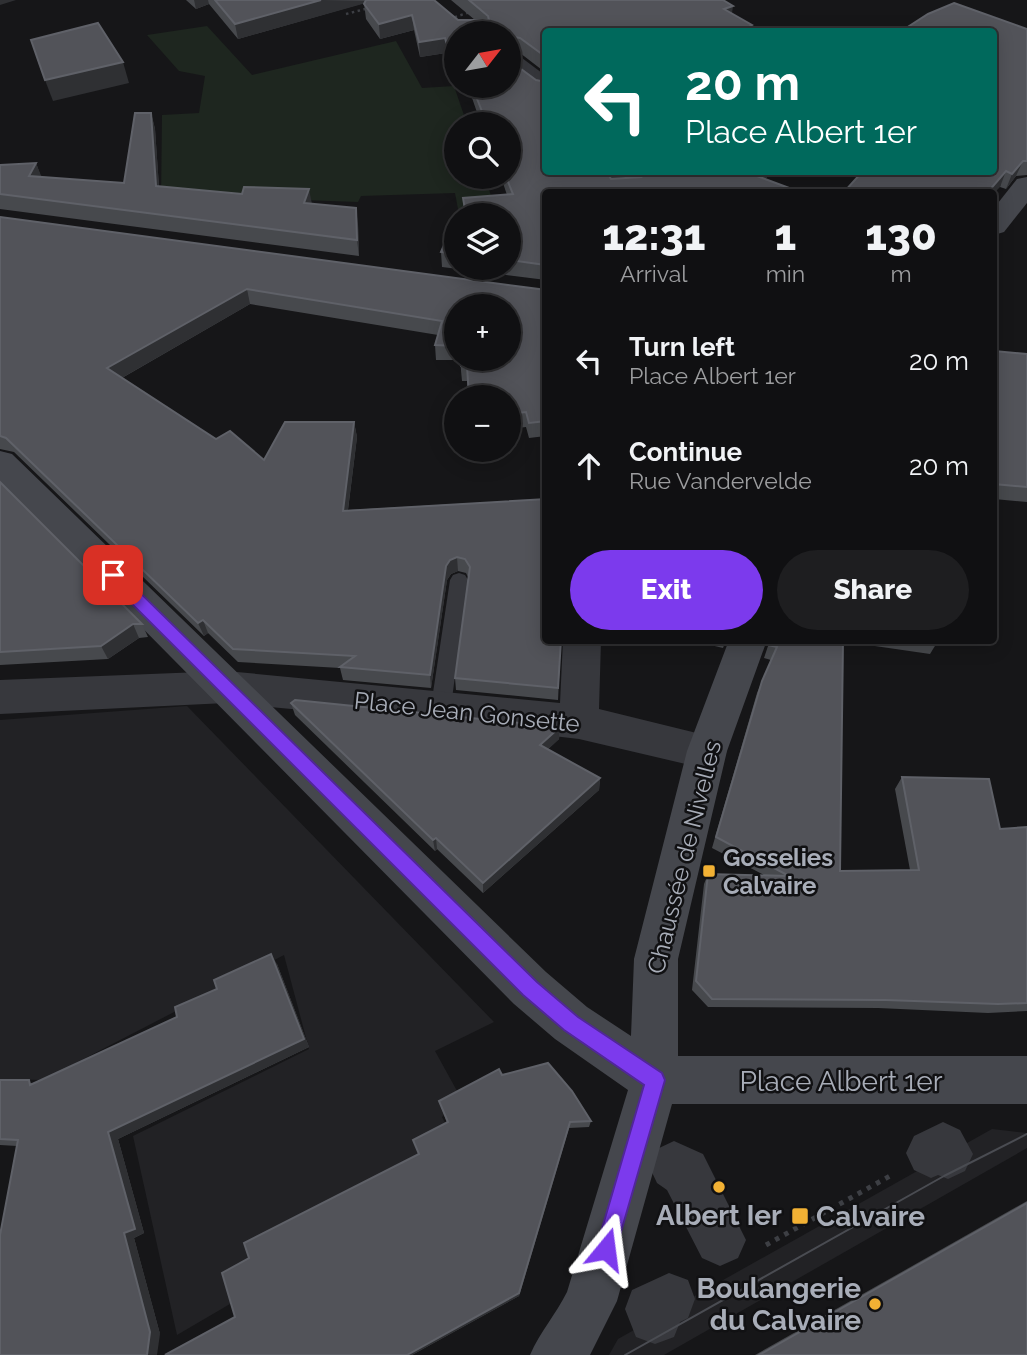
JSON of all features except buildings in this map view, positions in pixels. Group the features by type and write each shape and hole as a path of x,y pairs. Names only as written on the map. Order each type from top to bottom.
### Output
{"main road":[{"path":"997,222 1027,185"},
{"path":"0,463 530,988 571,1023 655,1080 593,1294 578,1327 560,1352"},
{"name":"Chaussée de Nivelles","path":"655,1080 656,959 707,751 747,644"},
{"name":"Place Albert 1er","path":"655,1080 1027,1080"}],"street":[{"path":"522,70 542,85"},
{"path":"579,722 582,644"},
{"name":"Place Jean Gonsette","path":"0,697 226,687 441,706 579,722 707,751"},
{"path":"674,1166 685,1172 738,1246"}],"lane":[{"path":"441,706 459,580"}],"path":[{"path":"346,13 373,7"},
{"path":"448,21 476,10"},
{"path":"738,1246 939,1154"}],"shaded area":[{"path":"207,26 252,75 396,41 422,88 444,87 444,98 458,98 463,112 444,112 444,189 489,189 493,203 457,203 455,193 361,196 358,202 249,198 161,200 162,115 199,113 205,76 179,71 147,35"},
{"path":"187,706 494,1022 435,1051 462,1100 442,1117 467,1165 177,1335 133,1136 309,1049 284,955 43,1080 0,1079 0,720"},
{"path":"992,1129 1027,1133 1027,1148 664,1355 609,1355 618,1339"}],"tram line":[{"path":"625,1355 944,1176 1027,1134"}],"place":[{"name":"Gosselies Calvaire","path":"709,871"},
{"name":"Albert Ier","path":"719,1187"},
{"name":"Calvaire","path":"800,1216"},
{"name":"Boulangerie du Calvaire","path":"875,1304"}],"route":[{"path":"113,575 530,988 571,1023 655,1080 606,1249"}]}
